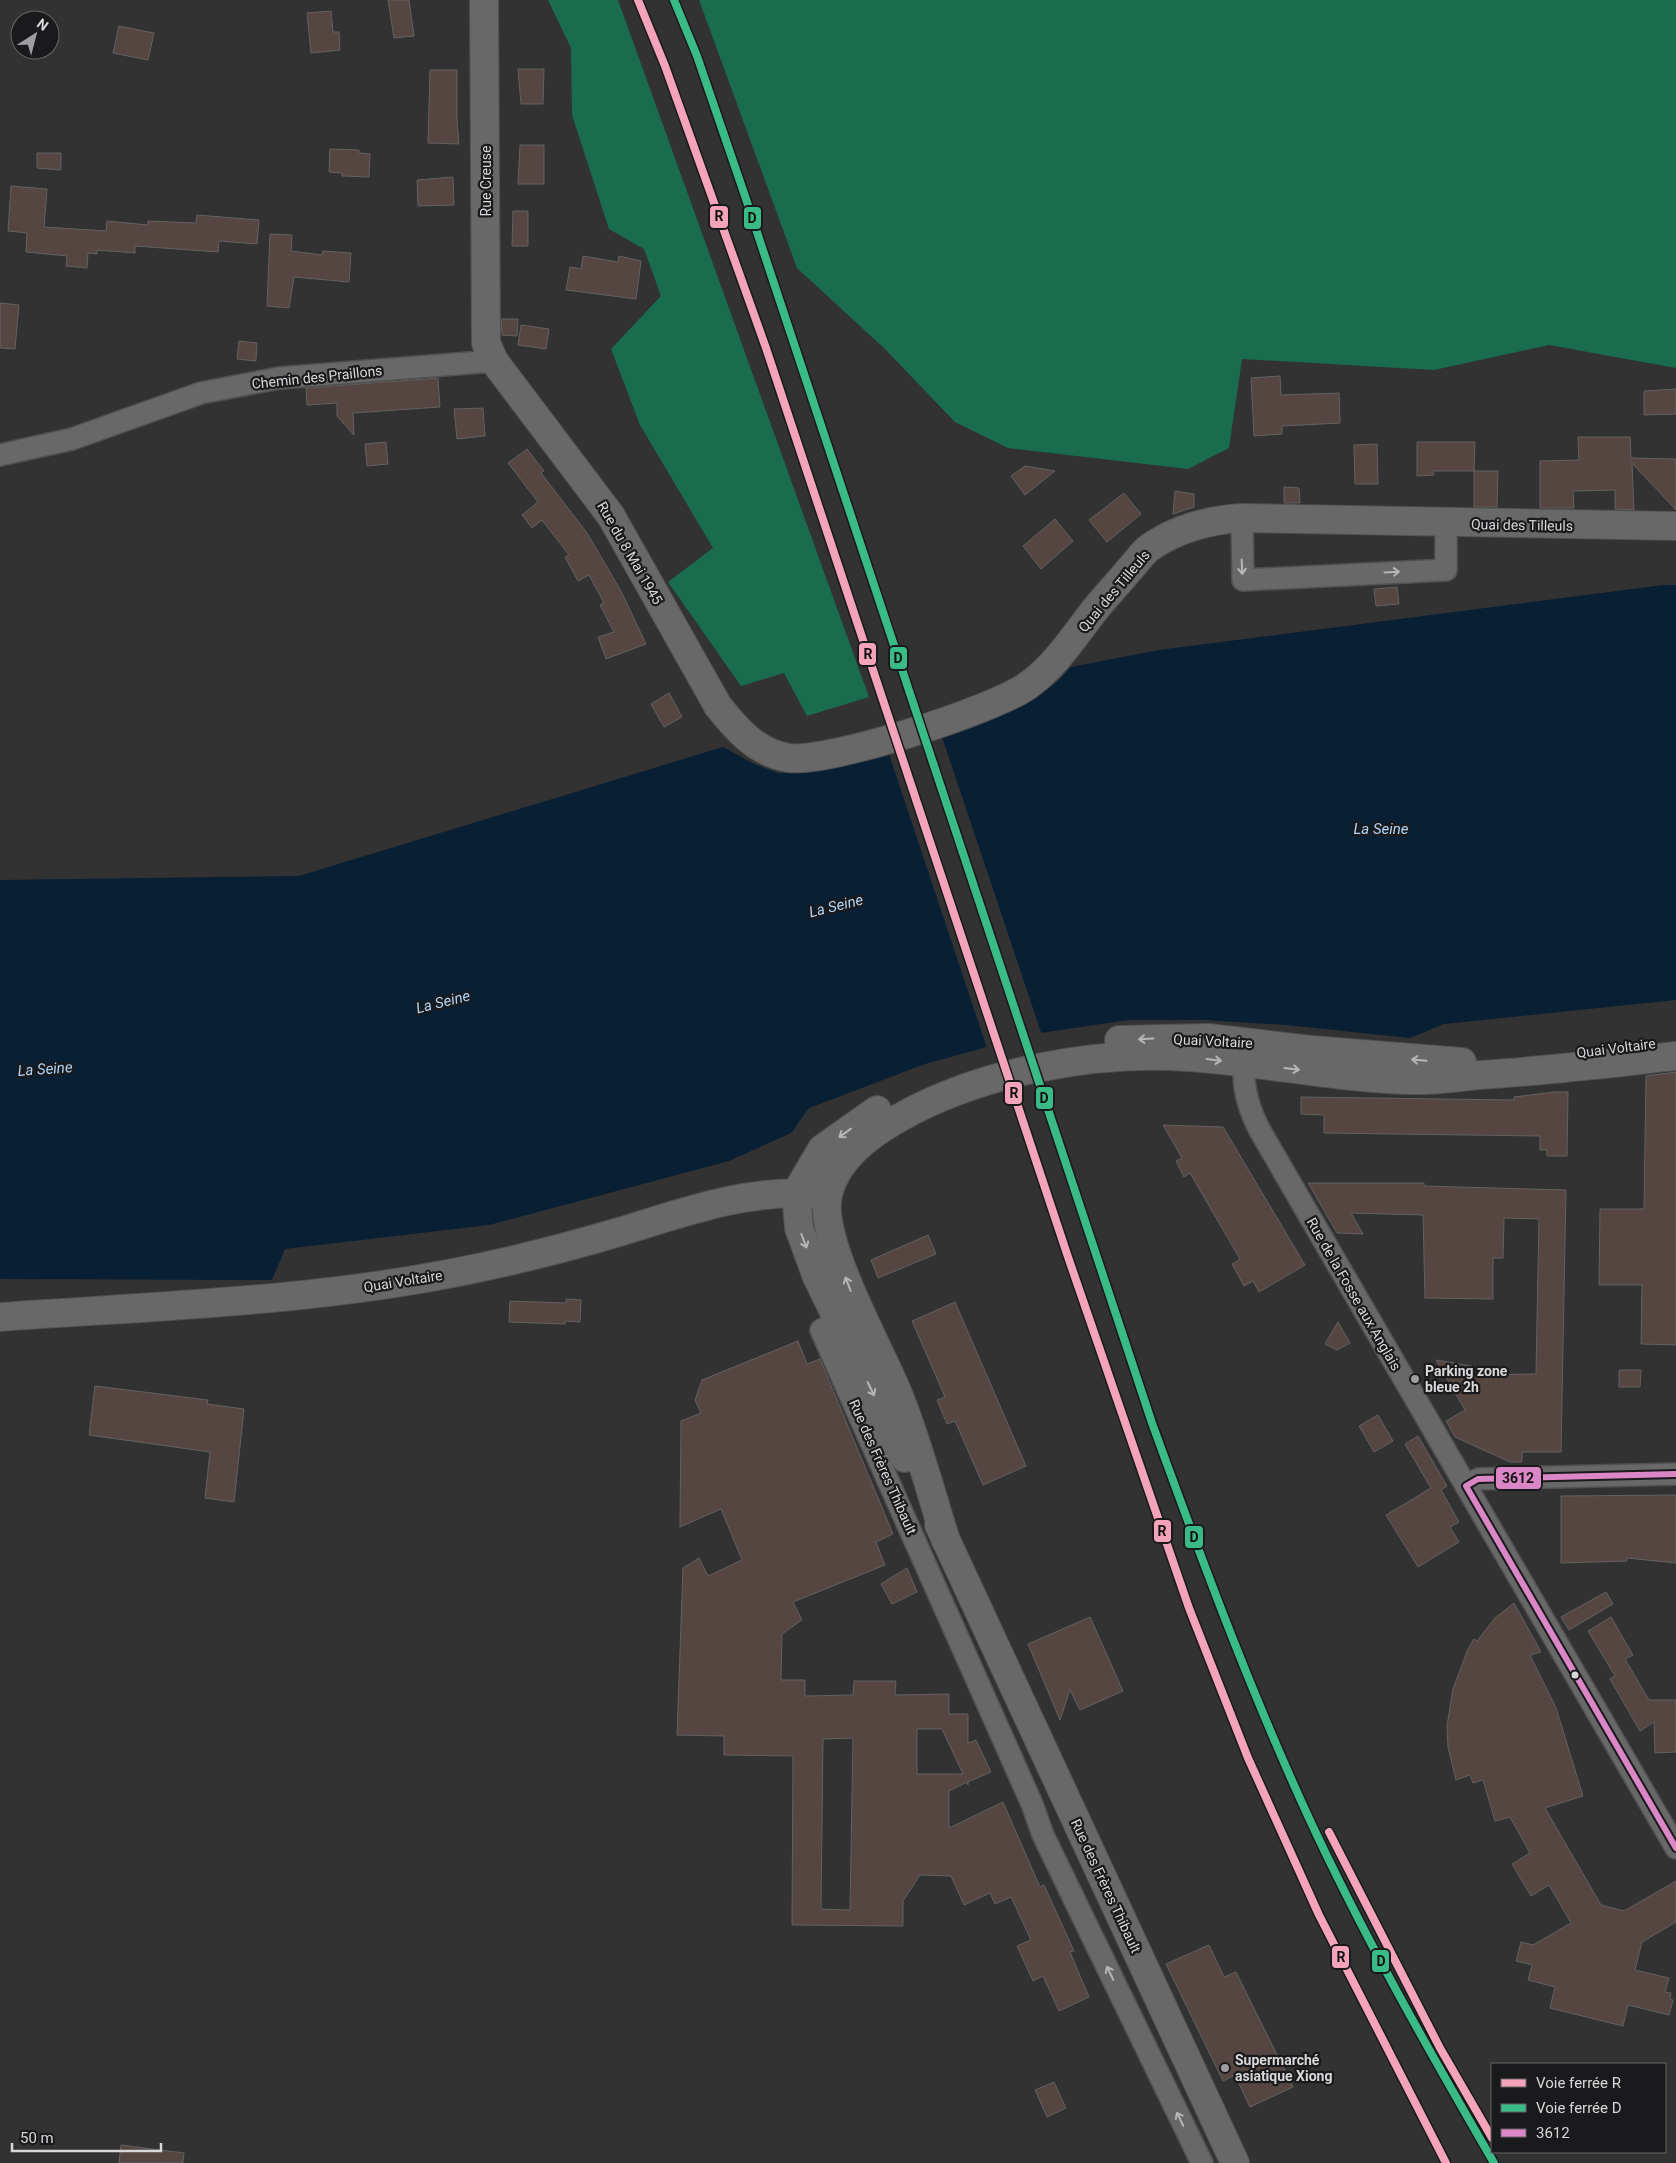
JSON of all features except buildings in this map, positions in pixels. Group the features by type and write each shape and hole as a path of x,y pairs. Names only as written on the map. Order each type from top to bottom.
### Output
{"street":[{"name":"Rue Creuse","path":"484,0 486,144 484,322 486,343 494,361"},
{"name":"Chemin des Praillons","path":"0,455 72,438 201,394 279,378 494,361"},
{"name":"Rue du 8 Mai 1945","path":"494,361 611,516 718,706"},
{"name":"Quai des Tilleuls","path":"718,706 735,728 750,742 790,758 823,755 910,733 974,710 1026,687 1055,663 1090,616 1148,548 1176,532 1213,520 1242,518 1676,526"},
{"path":"1242,518 1243,580 1446,570 1446,523"},
{"name":"Quai Voltaire","path":"796,1193 822,1149 877,1110 926,1087 989,1065 1078,1045 1117,1040 1160,1038 1246,1053 1320,1073 1413,1080 1505,1074 1676,1056"},
{"name":"Quai Voltaire","path":"0,1317 308,1296 430,1278 529,1258 727,1199 796,1193 828,1195 840,1166 870,1135 921,1106 978,1084 1047,1066 1091,1059 1311,1050 1454,1062 1565,1054 1676,1040"},
{"name":"Rue de la Fosse aux Anglais","path":"1246,1053 1243,1086 1248,1106 1259,1129 1675,1843"},
{"name":"Rue des Frères Thibault","path":"796,1193 799,1228 818,1277 849,1315"},
{"name":"Rue des Frères Thibault","path":"828,1195 827,1221 849,1315 977,1610 1235,2163"},
{"name":"Rue des Frères Thibault","path":"849,1315 821,1330 952,1622 1032,1804 1043,1835 1202,2163"},
{"path":"1466,1486 1478,1479 1676,1474"},
{"path":"952,1622 977,1610"}],"green space":[{"path":"548,0 618,0 869,697 807,716 784,673 741,686 668,582 713,548 640,425 611,349 661,296 644,249 609,229 572,115 571,48"},
{"path":"699,0 1676,0 1676,368 1549,345 1434,370 1242,359 1229,448 1188,469 1008,448 955,422 885,349 797,268"}],"water":[{"name":"La Seine","path":"1663,585 1676,585 1676,1000 1444,1024 1410,1038 1286,1025 1204,1020 1128,1020 1034,1034 925,1064 809,1108 791,1133 729,1161 489,1225 285,1249 272,1280 0,1279 0,880 299,876 723,747 754,764 778,773 805,773 836,768 1016,708 1040,695 1059,680 1071,667 1159,650"}],"pier":[{"path":"940,731 1042,1035 987,1048 887,748"}],"rail line":[{"name":"R","path":"638,0 665,66 766,348 1067,1254 1189,1608 1248,1758 1319,1915 1446,2163"},
{"name":"D","path":"674,0 697,56 745,196 1152,1423 1207,1572 1265,1719 1329,1860 1397,1991 1494,2163"},
{"name":"R","path":"1329,1832 1440,2048 1491,2136"}],"transit line":[{"name":"3612","path":"1676,1474 1478,1479 1466,1486 1676,1848"}],"place":[{"name":"Parking zone bleue 2h","path":"1415,1379"},
{"name":"Supermarché asiatique Xiong","path":"1225,2068"}]}
